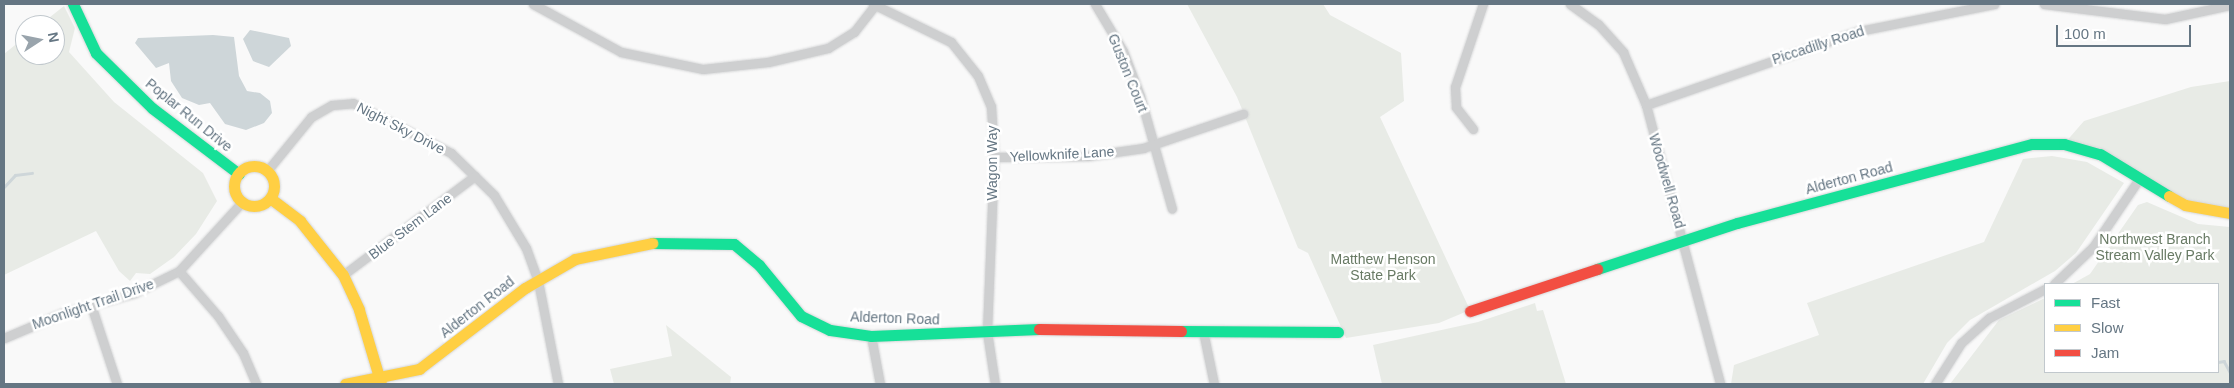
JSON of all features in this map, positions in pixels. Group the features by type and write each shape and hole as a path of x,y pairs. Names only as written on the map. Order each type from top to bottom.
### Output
{"street":[{"name":"Poplar Run Drive","path":"73,4 96,53 152,108 239,174"},
{"path":"533,4 621,52 703,68 768,62 828,48 854,32 874,4"},
{"name":"Wagon Way","path":"874,4 936,31 964,56 991,106 994,157 987,332 994,384"},
{"name":"Guston Court","path":"1095,4 1123,51 1154,145 1172,209"},
{"path":"1473,129 1456,108 1454,87 1483,4"},
{"name":"Woodwell Road","path":"1570,4 1598,24 1623,52 1646,105 1684,240 1720,384"},
{"name":"Piccadilly Road","path":"1646,105 1859,31 1994,4"},
{"path":"2044,4 2071,5 2165,19 2230,5"},
{"name":"Night Sky Drive","path":"267,171 311,117 332,106 353,103 451,154 475,176 512,220 538,281 558,384"},
{"name":"Yellowknife Lane","path":"994,157 1087,156 1154,145 1243,114"},
{"name":"Alderton Road","path":"1470,311 1684,240 2032,144 2083,148 2185,205 2230,213"},
{"path":"252,166 267,171 274,189 270,198 257,206 242,202 235,188 239,174 252,166"},
{"name":"Blue Stem Lane","path":"343,275 475,176"},
{"path":"2055,283 2093,247 2139,179"},
{"path":"270,198 300,221 343,275 381,381"},
{"name":"Moonlight Trail Drive","path":"4,338 91,305 134,293 179,271 242,202"},
{"name":"Alderton Road","path":"346,384 381,381 419,368 434,360 538,281 575,259 610,247 714,240 734,244 748,254 801,316 830,330 871,336 987,332 1338,332"},
{"path":"179,271 218,316 243,353 256,384"},
{"path":"1936,384 1961,343 1989,318 2044,290"},
{"path":"91,305 117,384"},
{"path":"1203,331 1214,384"},
{"path":"871,336 880,384"}],"green space":[{"name":"Matthew Henson State Park","path":"1187,4 1323,4 1330,15 1401,53 1404,101 1380,117 1470,310 1439,323 1346,338 1308,253 1298,248 1237,97"},
{"path":"64,6 75,28 69,52 114,102 203,173 217,201 196,234 174,257 150,274 136,273 130,281 119,271 96,231 4,275 4,54 15,45 15,65 65,65 65,15 53,15"},
{"path":"2230,81 2230,213 2185,205 2121,166 2064,144 2084,121 2191,87"},
{"path":"2052,156 2087,162 2124,183 2076,253 2055,271 1970,320 1947,343 1923,384 1731,384 1734,365 1819,335 1807,303 1984,242 2023,159"},
{"name":"Northwest Branch Stream Valley Park","path":"2147,202 2198,224 2230,227 2230,384 1950,384 1999,320 2044,298 2044,373 2219,373 2219,283 2074,283 2090,274 2138,205"},
{"path":"1535,303 1537,311 1543,310 1566,384 1382,384 1373,345 1478,322"},
{"path":"666,325 731,377 730,384 614,384 610,369 672,356"}],"shaded area":[{"path":"250,30 289,38 291,46 269,67 253,61 243,39"},
{"path":"213,35 234,37 239,76 247,91 260,93 270,101 272,113 264,123 246,130 225,124 210,103 199,105 182,98 171,81 169,63 156,68 135,43 138,38"}],"waterway":[{"path":"4,187 15,175 32,173"},
{"path":"2219,362 2224,361 2230,372"}],"traffic: fast":[{"path":"73,4 96,53 152,108 239,174"},
{"path":"1597,269 1737,223 2032,144 2064,144 2100,154 2169,196"},
{"path":"652,243 734,244 759,265 801,316 830,330 871,336 1039,329"},
{"path":"1181,331 1338,332"}],"traffic: slow":[{"path":"254,166 268,172 274,186 268,200 254,206 240,200 234,186 240,172 254,166"},
{"path":"2169,196 2185,205 2230,213"},
{"path":"270,198 300,221 343,275 359,310 381,384"},
{"path":"345,384 419,369 525,288 575,259 652,243"}],"traffic: jam":[{"path":"1470,311 1597,269"},
{"path":"1039,329 1181,331"}]}
